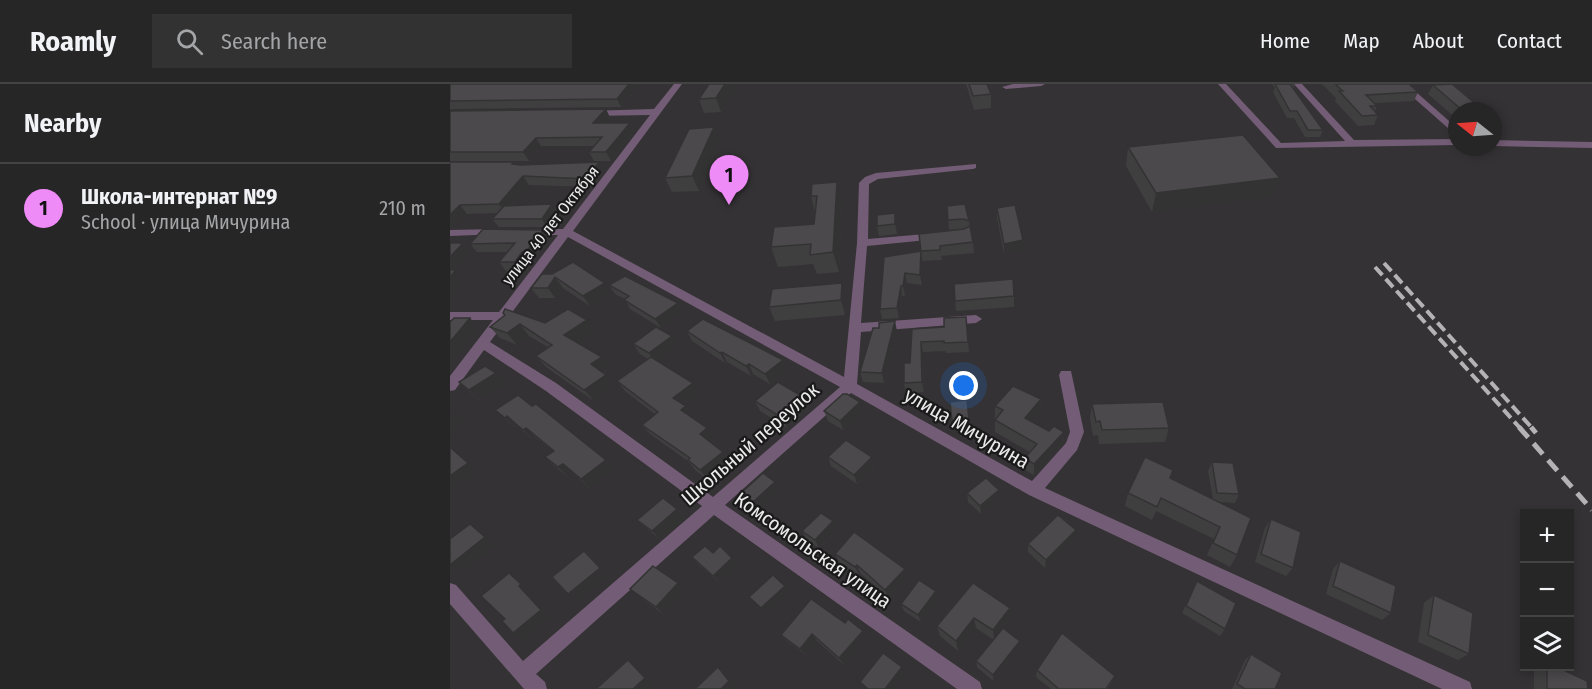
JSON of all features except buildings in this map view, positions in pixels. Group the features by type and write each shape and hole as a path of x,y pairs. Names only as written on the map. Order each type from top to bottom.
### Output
{"street":[{"name":"улица 40 лет Октября","path":"450,386 566,232 610,166 678,84"},
{"path":"1006,87 1041,84"},
{"path":"1222,84 1279,146 1352,142 1448,142"},
{"path":"1298,84 1352,142"},
{"path":"1402,84 1448,125"},
{"path":"576,113 657,112"},
{"path":"1502,143 1592,145"},
{"name":"Школьный переулок","path":"522,674 850,386 862,243 864,183 868,178 973,166"},
{"name":"улица Мичурина","path":"450,233 566,232 850,386 1034,490 1463,689"},
{"path":"862,243 954,235"},
{"path":"450,316 501,316"},
{"path":"855,328 976,319"},
{"name":"Комсомольская улица","path":"482,344 551,387 712,505 973,689"},
{"path":"1034,490 1072,446 1077,432 1066,375"},
{"path":"450,591 522,674 538,689"}],"railway":[{"path":"1384,263 1532,428"},
{"path":"1375,267 1520,428"},
{"path":"1519,427 1592,510"},
{"path":"1531,427 1536,433"}],"place":[{"name":"Школа-интернат №9","path":"729,205"}]}
